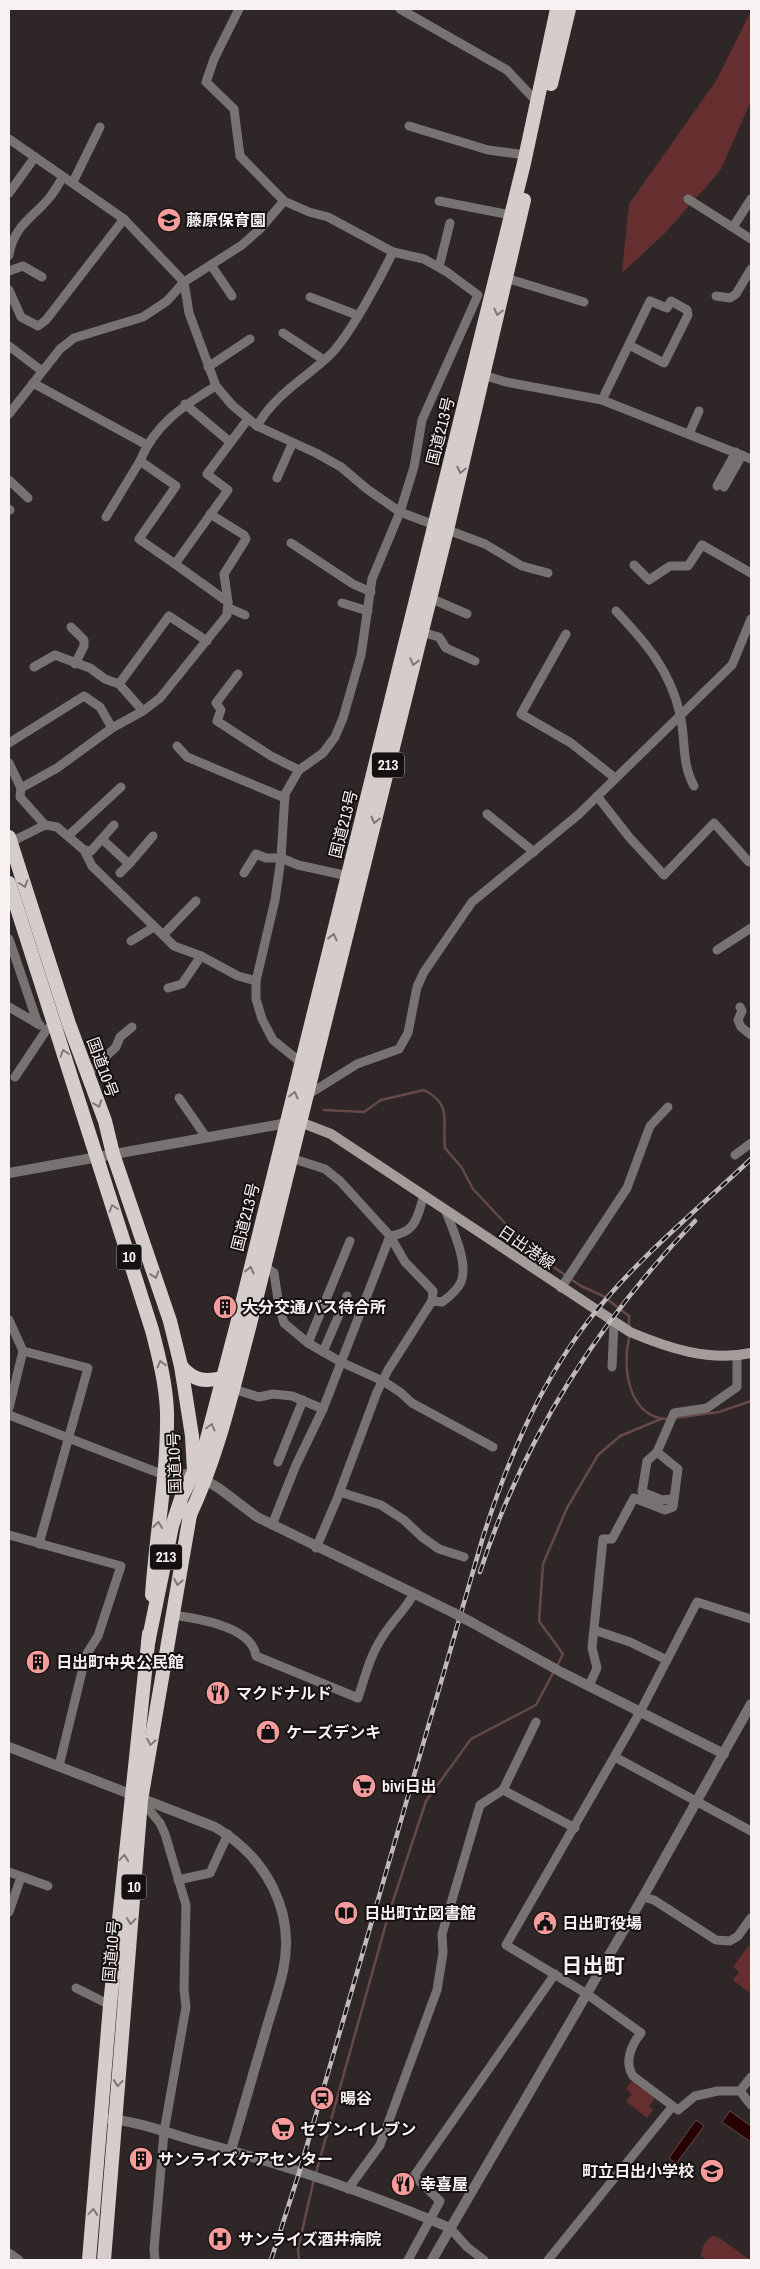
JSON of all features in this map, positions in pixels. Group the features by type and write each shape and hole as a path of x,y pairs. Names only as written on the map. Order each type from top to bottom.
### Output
{"highway":[{"name":"国道213号","path":"189,1517 206,1480 233,1389 291,1158 293,1122 306,1096 307,1066 348,876 441,527 478,374 557,9"},
{"name":"国道213号","path":"478,374 506,278 569,9"},
{"name":"国道213号","path":"148,1643 172,1526 182,1496 194,1473 209,1434 293,1122 430,598 441,527"},
{"name":"国道10号","path":"10,840 69,1024 105,1121 114,1154 170,1321 181,1366 192,1436 195,1495 189,1517 136,1798 110,2004 89,2260"},
{"name":"国道10号","path":"9,883 51,1026 97,1157 152,1330 163,1373 167,1412 164,1475 136,1798 104,2260"},
{"path":"181,1366 189,1376 196,1380 205,1381 223,1378"}],"main road":[{"name":"日出港線","path":"293,1122 331,1134 560,1288 630,1332 666,1347 697,1354 737,1355 751,1353"}],"street":[{"path":"239,9 214,59 206,82 234,109 240,156 284,201 309,212 328,217 393,252 424,259 440,267 478,295 422,420 414,466 400,512 372,579 361,655 343,718 335,737 323,753 299,770 291,780 285,798 281,858 274,900 256,981 256,999 274,1040 307,1066"},
{"path":"400,9 507,70 538,103"},
{"path":"409,126 488,150 526,155"},
{"path":"74,182 100,127"},
{"path":"9,139 124,218 184,282 189,312 216,386 256,426 292,444 316,453 341,467 367,489 400,512 485,544 522,566 548,573"},
{"path":"9,193 35,157"},
{"path":"9,255 16,234 26,219 49,198 63,177"},
{"path":"688,199 751,239"},
{"path":"733,227 751,199"},
{"path":"9,414 60,349 74,338 143,317 167,301 184,282 236,249 260,229 284,201"},
{"path":"439,201 511,215"},
{"path":"9,290 20,317 38,326 46,320 124,218"},
{"path":"440,267 450,223"},
{"path":"256,426 276,399 332,353 357,315 393,252"},
{"path":"212,265 232,296"},
{"path":"9,271 23,266 42,277"},
{"path":"716,296 730,298 736,294 751,269"},
{"path":"506,278 584,302"},
{"path":"310,297 357,315"},
{"path":"602,400 650,301 667,308 671,301 687,310 688,315 664,363 629,345"},
{"path":"283,332 324,360"},
{"path":"208,367 250,339"},
{"path":"9,346 42,371"},
{"path":"478,374 602,400 751,459"},
{"path":"33,383 146,445"},
{"path":"106,517 140,461 146,445 185,404 216,386"},
{"path":"185,404 230,442"},
{"path":"689,434 699,411"},
{"path":"175,564 228,490 206,474 248,419"},
{"path":"277,478 292,444"},
{"path":"721,487 739,454"},
{"path":"140,461 176,486 139,539 244,615"},
{"path":"9,480 28,498"},
{"path":"21,788 57,768 112,728 144,711 160,698 227,615 228,605 224,574 246,539 244,535 210,514"},
{"path":"291,543 353,584 370,592"},
{"path":"634,565 649,580 670,566 688,566 702,545 751,573"},
{"path":"430,598 466,614"},
{"path":"342,603 368,612"},
{"path":"616,611 649,646 662,668 680,715 687,773 694,786"},
{"path":"119,684 168,616 207,641"},
{"path":"306,1096 357,1064 400,1050 408,1033 417,987 424,972 455,923 472,902 578,815 732,666 751,619"},
{"path":"72,628 84,640 75,664"},
{"path":"421,632 439,637 446,648 475,661"},
{"path":"566,634 522,714 571,743 615,778"},
{"path":"34,668 55,655 90,668 105,679 119,684 144,711"},
{"path":"238,674 216,703 221,710 217,721 270,756 299,770"},
{"path":"9,743 84,696 100,707 112,728"},
{"path":"177,746 187,757 285,798"},
{"path":"9,763 21,788 20,797 45,825"},
{"path":"68,836 121,787"},
{"path":"597,796 629,836 664,874 714,823 749,862 751,861"},
{"path":"486,814 534,852"},
{"path":"10,840 45,825 57,827 84,850 92,866 174,946 201,956 238,976 256,981"},
{"path":"84,850 91,850 114,825"},
{"path":"120,873 153,836"},
{"path":"102,839 129,864"},
{"path":"244,873 256,854 266,858 281,858 298,865 348,876"},
{"path":"164,935 196,901"},
{"path":"132,941 154,926"},
{"path":"717,950 751,928"},
{"path":"9,939 38,1024"},
{"path":"168,988 182,984 201,956"},
{"path":"9,1007 38,1024 51,1026 15,1077"},
{"path":"740,1008 742,1011 738,1020 741,1027 751,1035"},
{"path":"87,1074 116,1047 120,1037 132,1027"},
{"path":"180,1098 206,1137"},
{"path":"560,1288 627,1188 650,1126 668,1107"},
{"path":"9,1173 293,1122"},
{"path":"734,1155 751,1143"},
{"path":"291,1158 325,1169 340,1181 390,1236 405,1262 433,1291 432,1301 383,1381 316,1548"},
{"path":"390,1236 403,1234 410,1230 419,1214 424,1196"},
{"path":"432,1301 442,1302 455,1292 462,1282 463,1269 458,1244 445,1210"},
{"path":"272,1525 296,1465 322,1409 390,1236"},
{"path":"308,1343 350,1241"},
{"path":"264,1266 274,1273 278,1306 284,1323 308,1343 341,1362 383,1381 400,1392 412,1403 493,1448"},
{"path":"323,1352 347,1296"},
{"path":"9,1320 23,1351 9,1408"},
{"path":"612,1367 614,1323"},
{"path":"23,1351 88,1368 39,1544"},
{"path":"671,1499 662,1500 642,1492 647,1461 656,1452 674,1413 708,1408 738,1387 737,1355"},
{"path":"233,1389 260,1397 273,1394 304,1400 322,1409"},
{"path":"278,1462 304,1400"},
{"path":"9,1415 164,1475 194,1473 257,1517 272,1525 413,1595 454,1613 589,1686 724,1754"},
{"path":"589,1686 597,1668 592,1648 603,1539 612,1539 634,1498 665,1510 674,1507 678,1469 656,1452"},
{"path":"340,1492 382,1505 439,1548 464,1557"},
{"path":"9,1535 121,1566 98,1636 86,1655 59,1766"},
{"path":"172,1615 202,1619 223,1626 251,1643 255,1647 256,1656 358,1698 375,1650 383,1635 404,1611 413,1595"},
{"path":"740,2091 718,2091 695,2096 682,2109 678,2110 672,2107 633,2076 629,2070 628,2062 633,2046 641,2033 587,1994 506,1945 615,1757 697,1602 751,1619"},
{"path":"594,1630 630,1642 667,1660"},
{"path":"432,2260 643,1897 751,1704"},
{"path":"348,2188 380,2145 437,1990 443,1953 442,1934 480,1805 503,1790 536,1722"},
{"path":"9,1747 136,1798 215,1827 228,1834 256,1861 269,1879 282,1910 285,1934 283,1970 230,2150"},
{"path":"615,1757 751,1831"},
{"path":"503,1790 575,1828"},
{"path":"136,1798 160,1823 186,1905 186,2007 164,2132 154,2249 155,2260"},
{"path":"178,1880 210,1873 228,1834"},
{"path":"9,1872 21,1878 48,1886"},
{"path":"9,1912 21,1878"},
{"path":"643,1897 661,1904 716,1940 730,1941 738,1936 751,1918"},
{"path":"408,2260 440,2201 414,2176 555,1974"},
{"path":"76,1988 110,2004"},
{"path":"740,2091 751,2077"},
{"path":"740,2091 751,2105"},
{"path":"548,2260 672,2107"},
{"path":"100,2118 115,2119 230,2150 348,2188 450,2228 467,2247 484,2260"},
{"path":"9,2253 19,2260"}],"shaded area":[{"path":"751,11 751,101 720,171 665,233 622,273 629,204 716,81"},
{"path":"751,1943 751,1994 733,1980 739,1972 733,1967"},
{"path":"633,2080 655,2098 649,2106 653,2110 647,2118 626,2101 632,2094 626,2089"},
{"path":"730,2111 751,2126 751,2142 722,2122"},
{"path":"696,2120 704,2126 676,2164 669,2158"},
{"path":"713,2236 718,2237 750,2260 707,2260 701,2256 702,2250 704,2244"}],"waterway":[{"path":"324,1110 364,1112 381,1100 424,1090 433,1096 443,1108 445,1148 462,1168 473,1189 532,1252 581,1286 603,1296 629,1316 629,1327"},
{"path":"630,1335 627,1348 628,1375 636,1401 644,1410 655,1417 669,1419"},
{"path":"675,1418 719,1412 751,1401"},
{"path":"557,1666 563,1654 539,1621 543,1564 567,1508 598,1455 620,1436 661,1419"},
{"path":"316,2173 389,1913 426,1801 471,1739 536,1705 554,1671"},
{"path":"299,2260 298,2249 314,2179"}],"railway":[{"path":"271,2260 299,2173 483,1537 514,1451 555,1370 589,1320 646,1256 751,1159"},
{"path":"480,1572 498,1522 519,1474 542,1428 568,1384 596,1341 627,1299 695,1221"}],"place":[{"name":"藤原保育園","path":"169,220"},
{"name":"大分交通バス待合所","path":"225,1307"},
{"name":"日出町中央公民館","path":"38,1662"},
{"name":"マクドナルド","path":"218,1693"},
{"name":"ケーズデンキ","path":"268,1732"},
{"name":"bivi日出","path":"364,1786"},
{"name":"日出町立図書館","path":"346,1913"},
{"name":"日出町役場","path":"545,1923"},
{"name":"暘谷","path":"322,2098"},
{"name":"セブン-イレブン","path":"283,2129"},
{"name":"サンライズケアセンター","path":"141,2159"},
{"name":"町立日出小学校","path":"712,2171"},
{"name":"幸喜屋","path":"403,2184"},
{"name":"サンライズ酒井病院","path":"220,2239"}],"district":[{"name":"日出町","path":"593,1966"}]}
